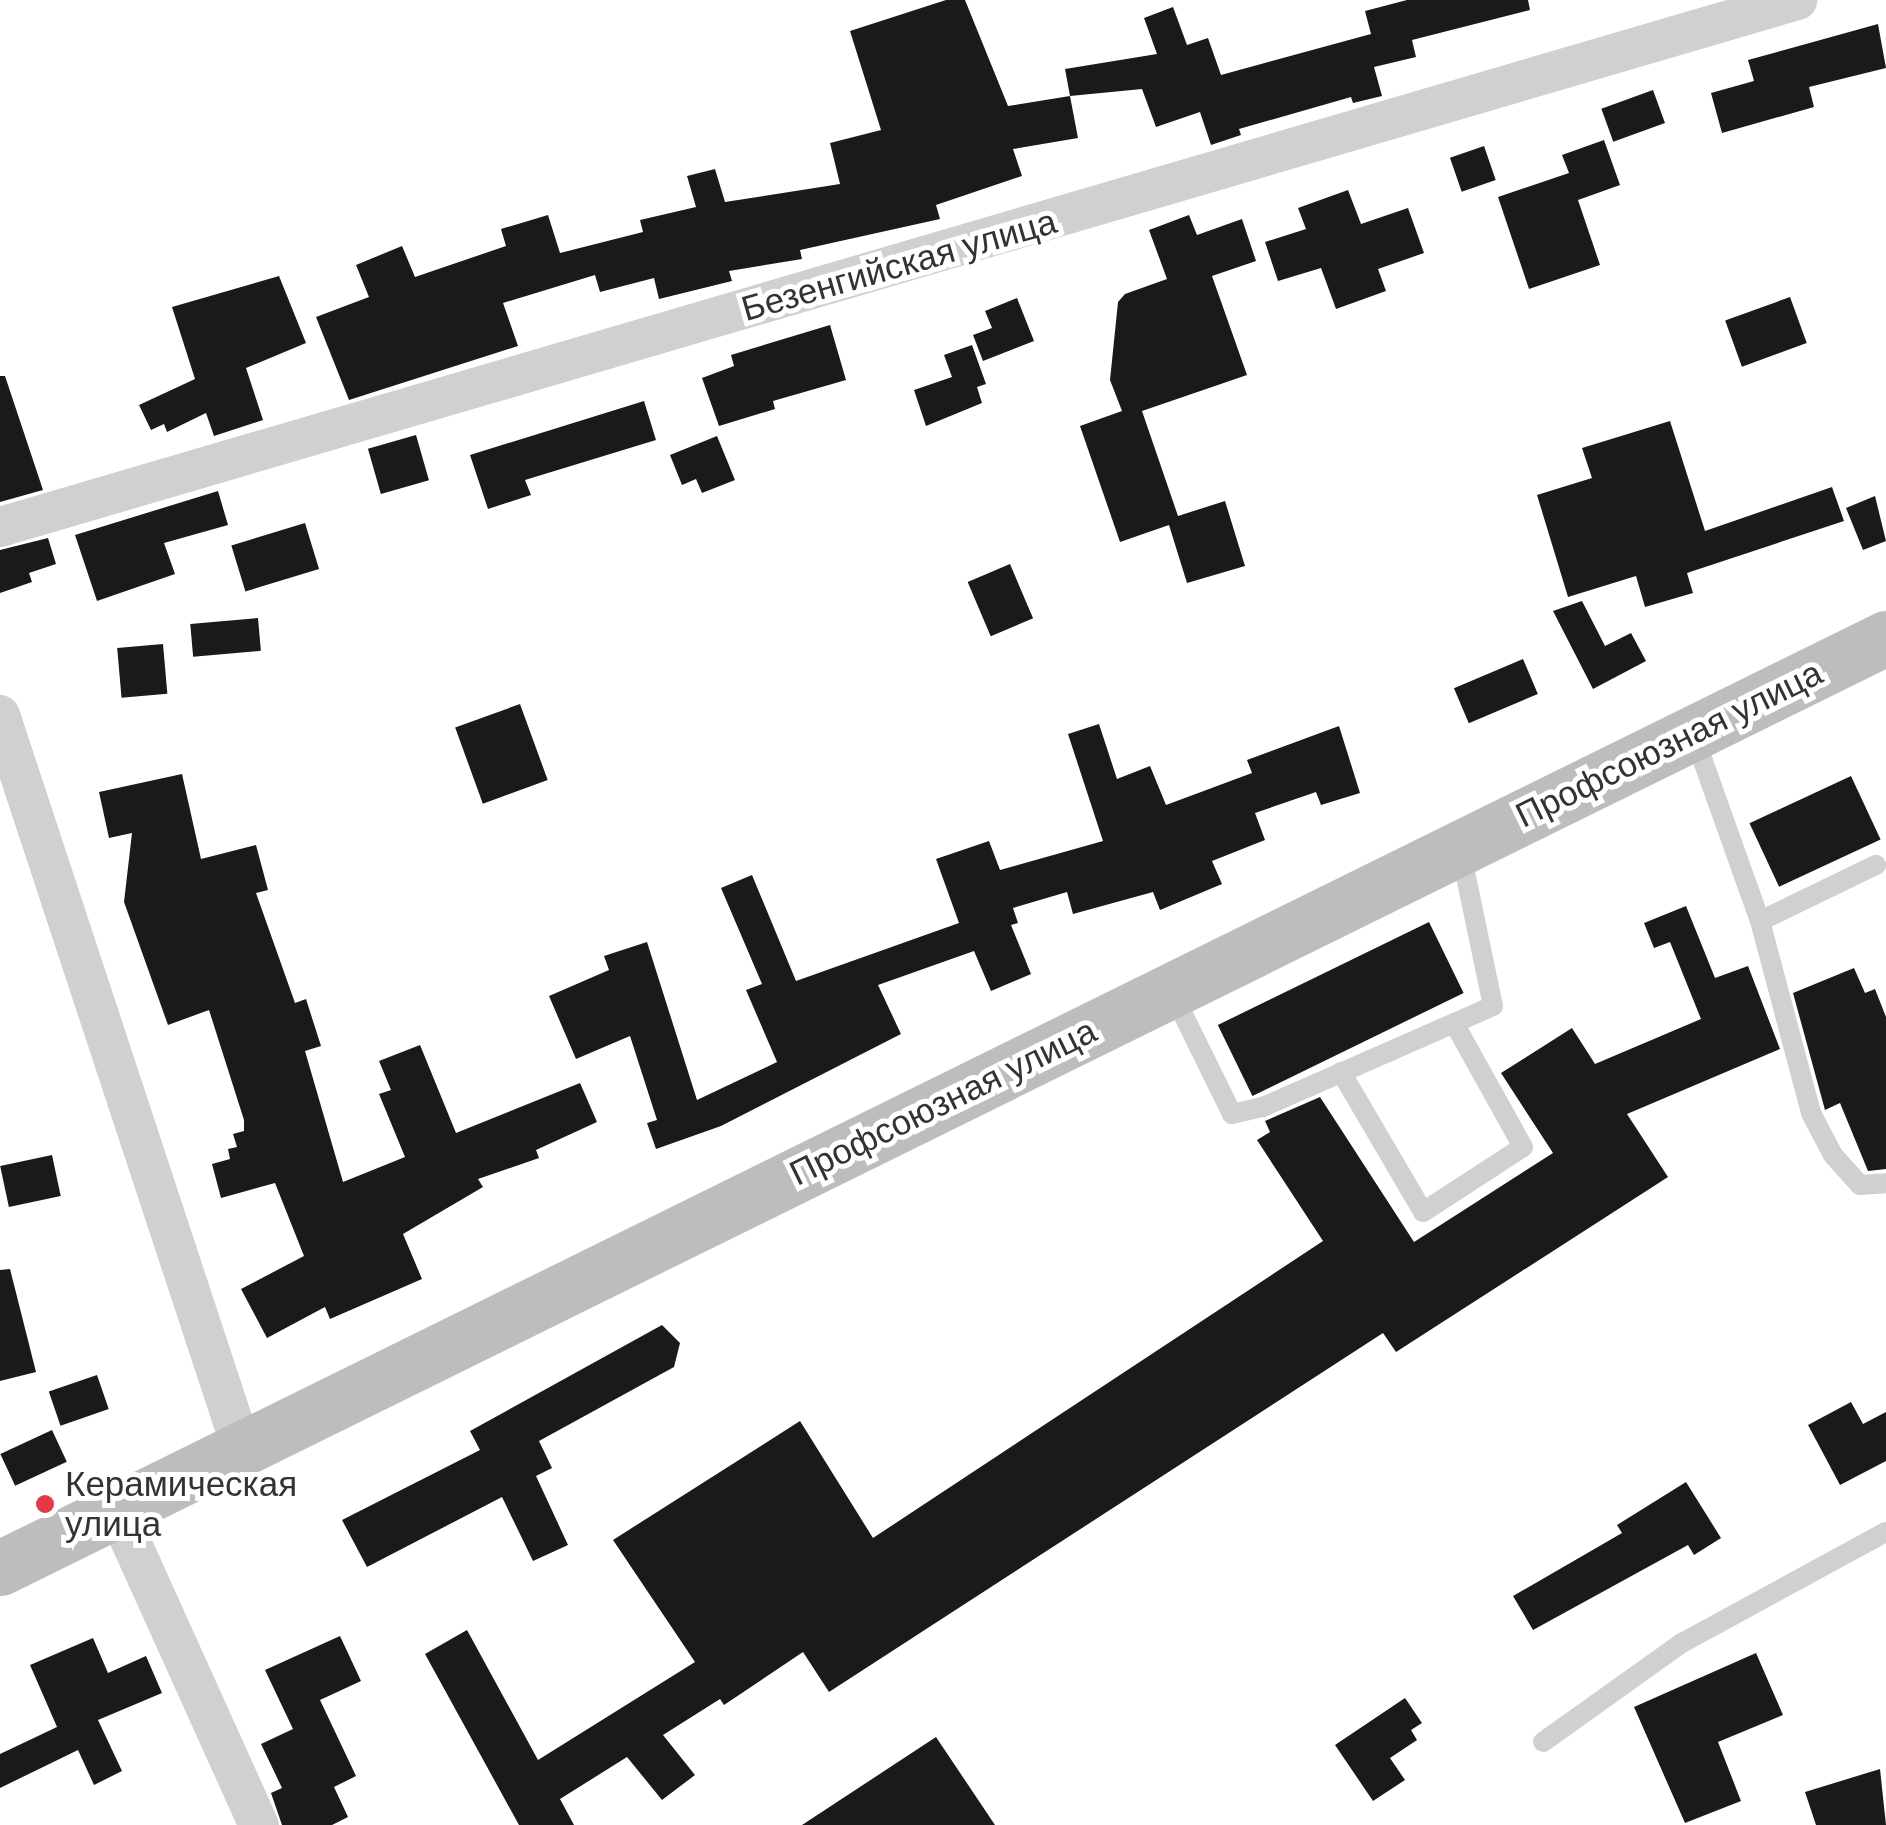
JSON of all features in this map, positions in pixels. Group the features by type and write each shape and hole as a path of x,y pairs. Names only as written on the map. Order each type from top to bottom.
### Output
{"street":[{"name":"Безенгийская улица","path":"0,527 1796,0"},
{"name":"Профсоюзная улица","path":"0,1568 1886,638"},
{"path":"0,715 242,1449"},
{"path":"117,1511 259,1825"}],"lane":[{"path":"1692,732 1760,921 1811,1114 1833,1155 1860,1185 1886,1183"},
{"path":"1170,989 1232,1114 1492,1006 1460,846"},
{"path":"1760,921 1876,865"},
{"path":"1340,1072 1424,1212 1524,1147 1454,1023"},
{"path":"1543,1742 1682,1644 1886,1532"}],"building":[{"path":"946,0 965,0 1008,106 1070,96 1078,138 1013,149 1022,176 936,205 940,219 800,250 802,259 729,271 732,281 659,299 654,278 600,292 595,275 503,303 518,346 349,400 316,317 369,297 356,265 402,246 415,277 506,246 501,229 548,215 560,253 643,232 640,220 696,207 687,176 715,169 725,202 840,184 830,143 881,130 850,31"},
{"path":"1407,0 1528,0 1530,10 1412,40 1416,57 1374,67 1382,96 1353,103 1351,97 1239,129 1241,135 1211,145 1200,112 1156,127 1142,89 1070,96 1065,69 1157,54 1144,18 1173,7 1187,45 1208,38 1221,75 1371,34 1365,11"},
{"path":"1878,24 1886,68 1809,87 1814,107 1722,133 1711,93 1754,81 1748,60"},
{"path":"1653,90 1665,123 1613,142 1601,109"},
{"path":"1604,140 1620,185 1578,200 1600,265 1529,289 1498,197 1569,173 1562,155"},
{"path":"1484,146 1496,180 1462,192 1450,158"},
{"path":"1348,190 1361,224 1408,208 1424,253 1378,269 1386,291 1336,309 1321,268 1278,281 1265,242 1306,229 1298,208"},
{"path":"1189,215 1197,235 1242,219 1256,261 1212,276 1247,375 1142,411 1178,516 1225,501 1245,566 1187,583 1169,525 1120,542 1080,426 1122,411 1110,380 1118,302 1125,294 1167,279 1149,230"},
{"path":"279,276 306,343 246,368 263,420 214,436 206,413 167,432 164,424 151,430 139,405 195,379 172,307"},
{"path":"1790,297 1807,343 1742,367 1725,321"},
{"path":"1017,298 1034,341 983,361 973,335 992,328 985,311"},
{"path":"830,325 846,380 773,401 775,409 719,426 702,378 734,366 731,355"},
{"path":"972,345 986,384 977,387 982,403 926,426 914,390 952,377 944,355"},
{"path":"0,376 5,376 43,490 0,502"},
{"path":"644,401 656,440 525,480 531,495 488,509 470,455"},
{"path":"1670,421 1705,531 1832,487 1844,521 1687,573 1693,593 1645,607 1636,576 1568,597 1537,495 1592,478 1582,448"},
{"path":"416,435 429,480 381,494 368,449"},
{"path":"717,436 735,480 702,493 696,479 682,485 670,455"},
{"path":"218,491 228,525 164,543 175,574 97,601 75,535"},
{"path":"1875,496 1886,541 1863,550 1846,508"},
{"path":"305,523 319,569 245,591 231,546"},
{"path":"48,538 56,564 29,573 32,582 0,593 0,550"},
{"path":"1010,564 1033,618 991,636 968,582"},
{"path":"1582,601 1605,646 1631,633 1646,661 1593,689 1553,611"},
{"path":"258,618 261,651 193,657 190,624"},
{"path":"163,644 167,694 122,698 117,648"},
{"path":"1523,659 1538,694 1469,723 1454,688"},
{"path":"520,704 548,780 483,804 455,728"},
{"path":"1099,724 1117,779 1150,766 1166,805 1252,773 1247,760 1339,726 1360,793 1321,805 1316,792 1255,813 1265,840 1212,861 1222,884 1160,910 1153,892 1073,914 1067,892 1013,908 1018,923 1011,925 1031,974 991,991 974,951 878,985 901,1034 721,1126 656,1149 647,1123 657,1120 630,1036 576,1059 549,996 609,970 604,956 647,942 697,1100 777,1062 746,990 762,984 721,888 752,875 796,981 959,923 936,859 989,841 1000,870 1103,841 1068,734"},
{"path":"182,774 201,859 256,845 268,890 256,893 295,1003 306,999 321,1046 305,1051 343,1182 405,1157 379,1094 391,1090 379,1061 420,1045 456,1133 580,1083 597,1122 536,1150 539,1158 478,1179 483,1187 403,1234 422,1279 330,1319 325,1307 267,1338 241,1289 304,1256 275,1183 221,1198 212,1164 230,1159 228,1149 237,1147 233,1134 244,1131 244,1120 209,1010 168,1025 124,902 132,833 109,838 99,792"},
{"path":"1851,776 1881,839 1779,887 1749,823"},
{"path":"1686,906 1715,978 1748,966 1780,1049 1627,1114 1668,1177 1396,1352 1383,1333 829,1692 803,1652 724,1705 720,1699 663,1735 695,1775 662,1800 627,1757 560,1799 574,1825 519,1825 425,1654 467,1630 538,1760 695,1662 613,1540 800,1421 873,1538 1323,1241 1257,1140 1270,1132 1265,1121 1320,1097 1414,1242 1553,1153 1501,1073 1572,1028 1595,1064 1701,1019 1670,942 1654,948 1644,923"},
{"path":"1429,922 1464,993 1252,1096 1218,1025"},
{"path":"1854,968 1865,993 1875,989 1886,1017 1886,1169 1868,1171 1840,1103 1825,1110 1793,993"},
{"path":"52,1155 61,1196 9,1207 0,1166"},
{"path":"10,1269 36,1372 0,1381 0,1270"},
{"path":"662,1325 680,1343 674,1367 539,1441 552,1468 536,1476 568,1545 533,1561 502,1497 367,1567 342,1520 480,1450 470,1431"},
{"path":"97,1375 109,1409 60,1426 49,1392"},
{"path":"1851,1402 1863,1424 1886,1412 1886,1461 1840,1485 1808,1425"},
{"path":"52,1430 67,1462 15,1486 0,1454"},
{"path":"1686,1482 1721,1538 1694,1555 1688,1545 1533,1630 1513,1596 1622,1533 1617,1525"},
{"path":"340,1636 361,1681 320,1700 356,1776 334,1787 348,1817 332,1825 282,1825 271,1793 282,1788 261,1744 293,1729 265,1670"},
{"path":"93,1638 108,1673 146,1656 162,1693 98,1720 122,1771 94,1785 78,1750 0,1788 0,1754 57,1727 30,1665"},
{"path":"1756,1653 1783,1715 1718,1742 1741,1801 1685,1823 1634,1707"},
{"path":"1405,1698 1422,1723 1411,1730 1417,1740 1390,1758 1405,1780 1373,1801 1335,1745"},
{"path":"936,1737 995,1825 802,1825"},
{"path":"1880,1769 1886,1825 1816,1825 1805,1792"}],"place":[{"name":"Керамическая улица","path":"45,1504"}]}
